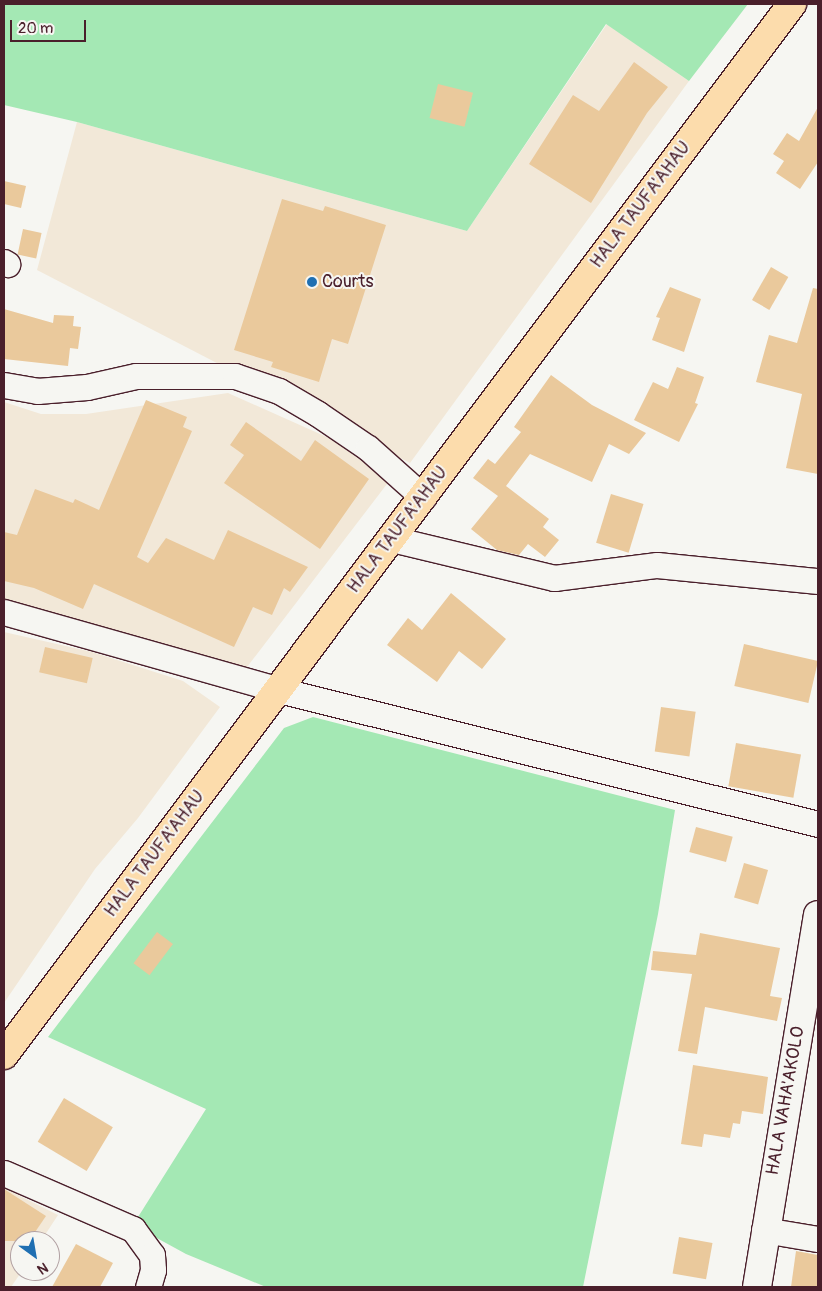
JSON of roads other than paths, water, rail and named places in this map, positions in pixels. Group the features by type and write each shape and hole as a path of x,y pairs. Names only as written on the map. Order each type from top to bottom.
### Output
{"main road":[{"name":"HALA TAUFA'AHAU","path":"4,1055 792,4"},
{"name":"HALA VAHA'AKOLO","path":"757,1287 764,1230 818,915"}],"street":[{"path":"4,385 37,391 87,387 136,376 235,376 279,391 318,414 368,448 423,497"},
{"path":"392,539 554,578 657,565 818,581"},
{"path":"4,612 279,690 818,824"},
{"path":"4,1173 133,1229 152,1255 153,1270 148,1287"},
{"path":"764,1230 818,1239"}],"place":[{"name":"Courts","path":"312,282"}]}
